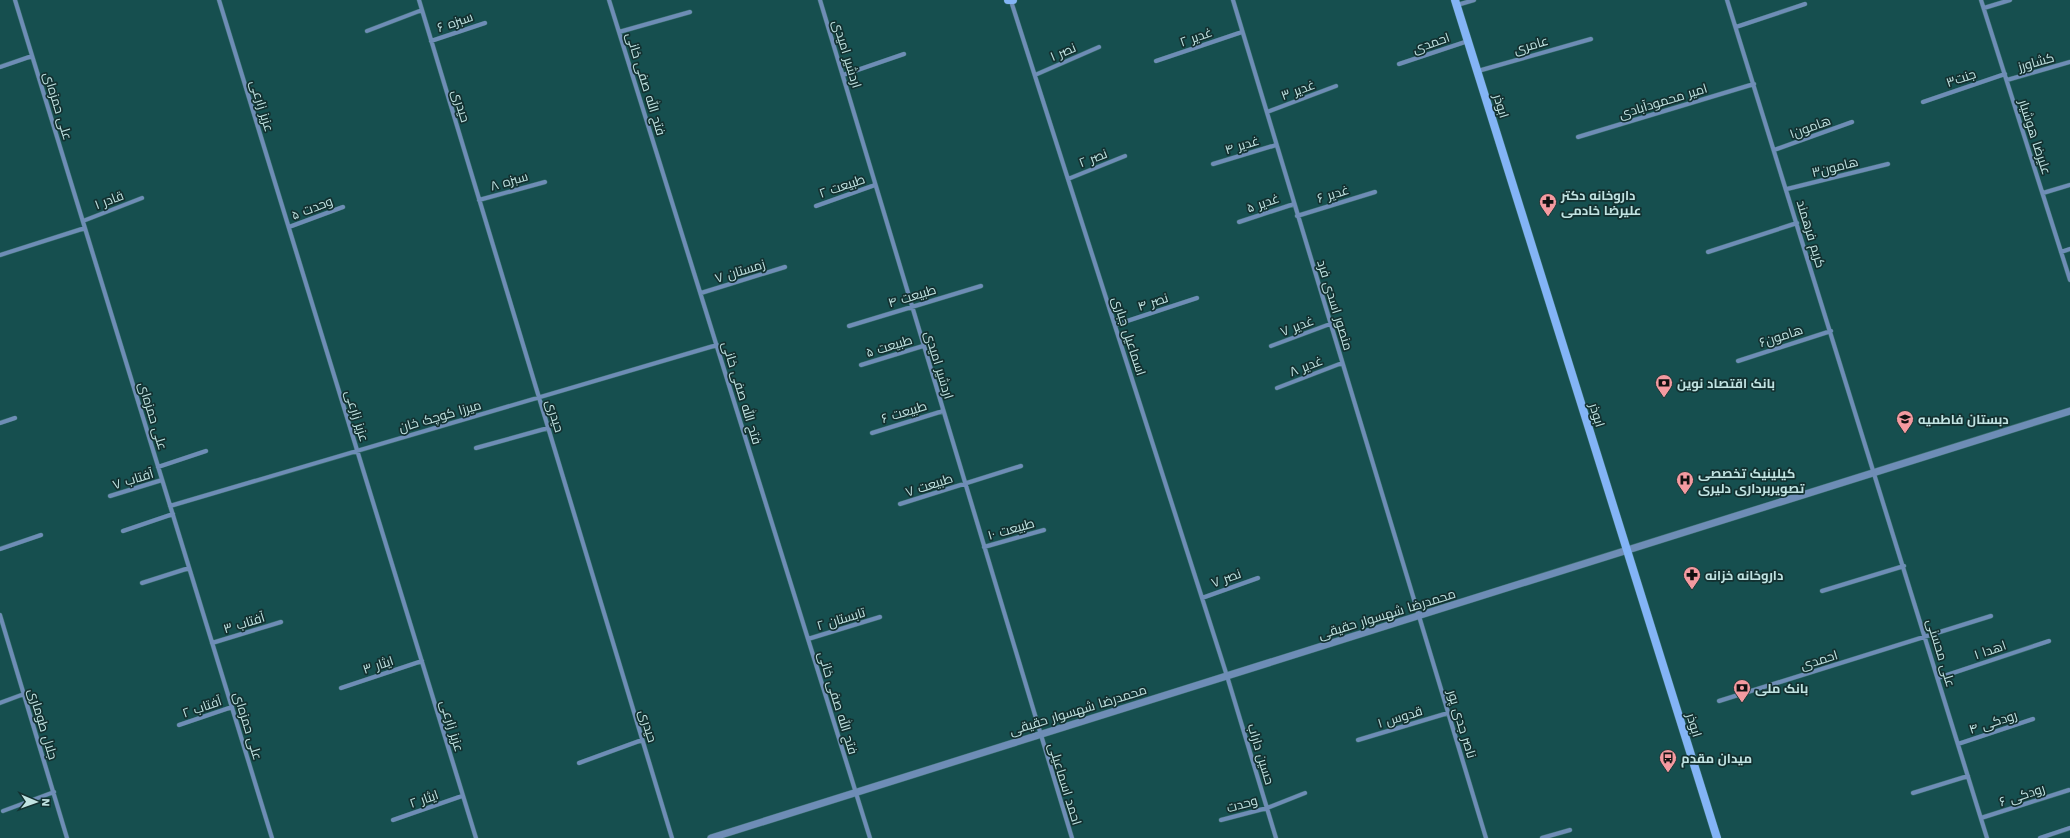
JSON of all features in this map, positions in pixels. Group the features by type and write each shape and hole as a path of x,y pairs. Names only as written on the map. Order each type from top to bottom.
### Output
{"main road":[{"name":"ابوذر","path":"1456,2 1717,838"}],"street":[{"name":"علی حمزه‌ای","path":"15,0 272,838"},
{"name":"عزیز زارعی","path":"219,0 476,838"},
{"name":"حیدری","path":"419,0 672,838"},
{"name":"فتح الله صفی خانی","path":"609,0 870,838"},
{"name":"اردشیر امیدی","path":"820,0 1039,735"},
{"name":"اسماعیل جباری","path":"1011,0 1227,676"},
{"name":"منصور اسدی فرد","path":"1233,0 1418,616"},
{"path":"1456,2 1474,0"},
{"name":"کریم فرهمند","path":"1728,0 1875,473"},
{"name":"علیرضا هوشیار","path":"1982,0 2070,280"},
{"path":"1984,8 2010,0"},
{"path":"1736,27 1805,4"},
{"path":"367,31 422,10"},
{"path":"619,32 690,12"},
{"name":"سبزه ۶","path":"431,41 485,23"},
{"name":"غدیر ۲","path":"1156,61 1242,32"},
{"name":"عامری","path":"1478,71 1591,39"},
{"name":"احمدی","path":"1399,64 1468,41"},
{"name":"نصر ۱","path":"1035,75 1099,48"},
{"path":"843,75 904,54"},
{"path":"0,67 32,56"},
{"name":"کشاورز","path":"2007,80 2070,62"},
{"name":"جنت۳","path":"1923,102 2005,74"},
{"name":"امیر محمودآبادی","path":"1578,137 1754,84"},
{"name":"غدیر ۳","path":"1266,112 1336,86"},
{"name":"هامون۱","path":"1774,150 1852,122"},
{"name":"غدیر ۴","path":"1214,164 1276,145"},
{"name":"نصر ۲","path":"1068,179 1125,156"},
{"name":"هامون۳","path":"1787,189 1888,164"},
{"name":"سبزه ۸","path":"479,200 545,182"},
{"name":"طبیعت ۲","path":"816,206 876,185"},
{"path":"2043,193 2070,185"},
{"name":"غدیر ۶","path":"1297,216 1374,192"},
{"name":"قادر ۱","path":"83,221 142,198"},
{"name":"غدیر ۵","path":"1239,222 1294,204"},
{"name":"وحدت ۵","path":"289,227 343,207"},
{"path":"1708,252 1797,223"},
{"path":"0,254 85,228"},
{"path":"2061,252 2070,249"},
{"name":"زمستان ۷","path":"701,293 785,267"},
{"name":"طبیعت ۴","path":"849,326 981,286"},
{"name":"نصر ۴","path":"1115,325 1197,298"},
{"name":"غدیر ۷","path":"1271,346 1330,324"},
{"name":"هامون۶","path":"1738,361 1831,331"},
{"name":"میرزا کوچک خان","path":"170,506 717,345"},
{"name":"طبیعت ۵","path":"861,365 923,346"},
{"name":"غدیر ۸","path":"1277,388 1342,363"},
{"name":"طبیعت ۶","path":"872,433 943,411"},
{"name":"محمدرضا شهسوار حقیقی","path":"712,838 2070,411"},
{"path":"0,423 15,418"},
{"path":"476,448 548,428"},
{"path":"158,467 206,451"},
{"name":"طبیعت ۷","path":"900,504 1021,466"},
{"name":"علی محسنی","path":"1875,473 1987,838"},
{"name":"آفتاب ۷","path":"110,496 162,480"},
{"path":"123,531 173,514"},
{"name":"طبیعت ۱۰","path":"984,547 1044,530"},
{"path":"0,549 41,535"},
{"path":"1822,591 1904,566"},
{"path":"142,583 189,568"},
{"name":"نصر ۷","path":"1202,598 1258,578"},
{"name":"جلال طوماری","path":"0,615 68,838"},
{"name":"ناصر جدی پور","path":"1418,616 1486,838"},
{"name":"احمدی","path":"1719,701 1926,638 1991,616"},
{"name":"تابستان ۲","path":"808,640 880,617"},
{"name":"آفتاب ۳","path":"212,643 281,622"},
{"path":"0,634 5,632"},
{"name":"اهدا ۱","path":"1938,678 2049,640"},
{"name":"ایثار ۳","path":"341,688 422,661"},
{"name":"حسین داراب","path":"1227,676 1276,838"},
{"path":"0,703 24,694"},
{"name":"آفتاب ۲","path":"180,725 232,707"},
{"name":"قدوس ۱","path":"1358,740 1448,713"},
{"name":"رودکی ۴","path":"1958,744 2033,719"},
{"name":"احمد اسماعیلی","path":"1039,735 1072,838"},
{"path":"579,763 642,740"},
{"path":"1912,793 1968,776"},
{"name":"رودکی ۶","path":"1981,818 2070,790"},
{"path":"3,811 54,792"},
{"name":"وحدت","path":"1221,820 1267,808 1305,792"},
{"name":"ایثار ۲","path":"393,820 462,796"},
{"path":"2040,838 2070,828"},
{"path":"1542,838 1570,830"}],"place":[{"name":"داروخانه دکتر علیرضا خادمی","path":"1548,217"},
{"name":"بانک اقتصاد نوین","path":"1664,398"},
{"name":"دبستان فاطمیه","path":"1905,434"},
{"name":"کیلینیک تخصصی تصویربرداری دلیری","path":"1685,495"},
{"name":"داروخانه خزانه","path":"1692,590"},
{"name":"بانک ملی","path":"1742,703"},
{"name":"میدان مقدم","path":"1668,773"}]}
